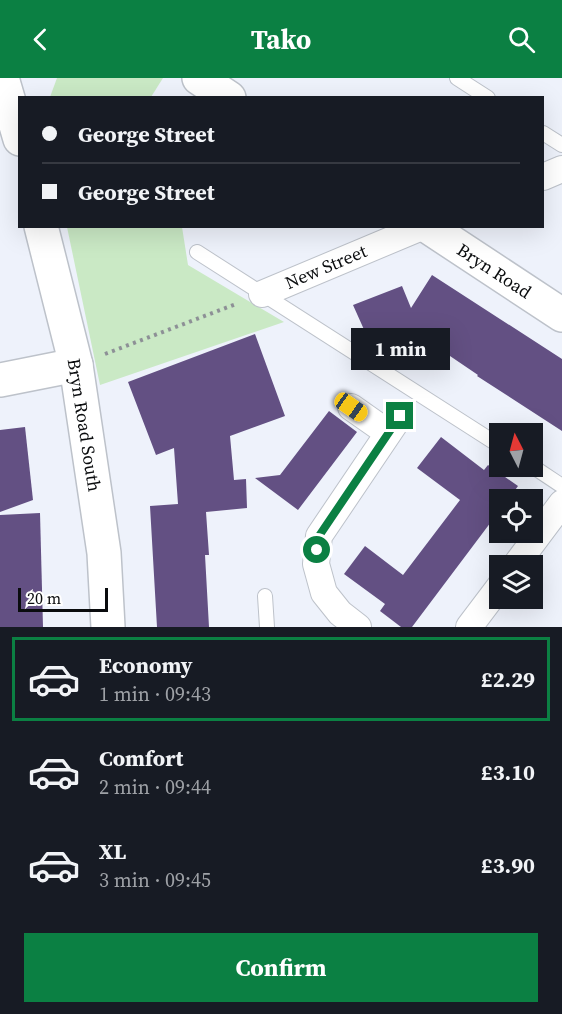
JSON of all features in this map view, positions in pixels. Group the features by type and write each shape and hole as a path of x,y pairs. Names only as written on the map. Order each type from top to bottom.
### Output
{"main road":[{"path":"199,78 226,96"},
{"path":"10,85 18,128"},
{"name":"Bryn Road South","path":"42,228 76,365 104,553 108,627"},
{"name":"Bryn Road","path":"429,228 562,315"},
{"path":"0,380 76,365"}],"street":[{"path":"544,177 562,169"},
{"name":"New Street","path":"262,294 421,228"},
{"path":"351,407 394,425 319,536 316,564 324,592 340,613 358,627"},
{"path":"523,555 562,503"},
{"path":"469,627 489,601"}],"lane":[{"path":"457,78 485,96"},
{"path":"544,134 562,145"},
{"path":"197,252 489,439"},
{"path":"543,473 562,486"},
{"path":"265,596 267,627"}],"path":[{"path":"76,365 262,294"}],"green space":[{"path":"57,78 163,78 152,96 50,96"},
{"path":"67,228 182,228 188,265 284,322 100,385"}],"building":[{"path":"432,275 562,359 562,431 422,337 429,354 396,332 370,343 353,305 402,286 411,308"},
{"path":"255,334 285,416 230,436 234,480 246,479 247,508 206,512 209,555 205,555 209,627 157,627 150,506 178,504 174,448 156,455 128,382"},
{"path":"329,411 357,432 298,510 255,478 280,475"},
{"path":"25,427 33,500 0,512 0,430"},
{"path":"441,437 484,470 489,466 489,477 505,477 518,486 516,489 489,489 489,525 412,627 401,627 380,611 385,604 344,574 365,546 403,575 460,500 417,468"},
{"path":"40,513 43,627 0,627 0,515"}],"route":[{"path":"317,550 319,536 400,416"}]}
